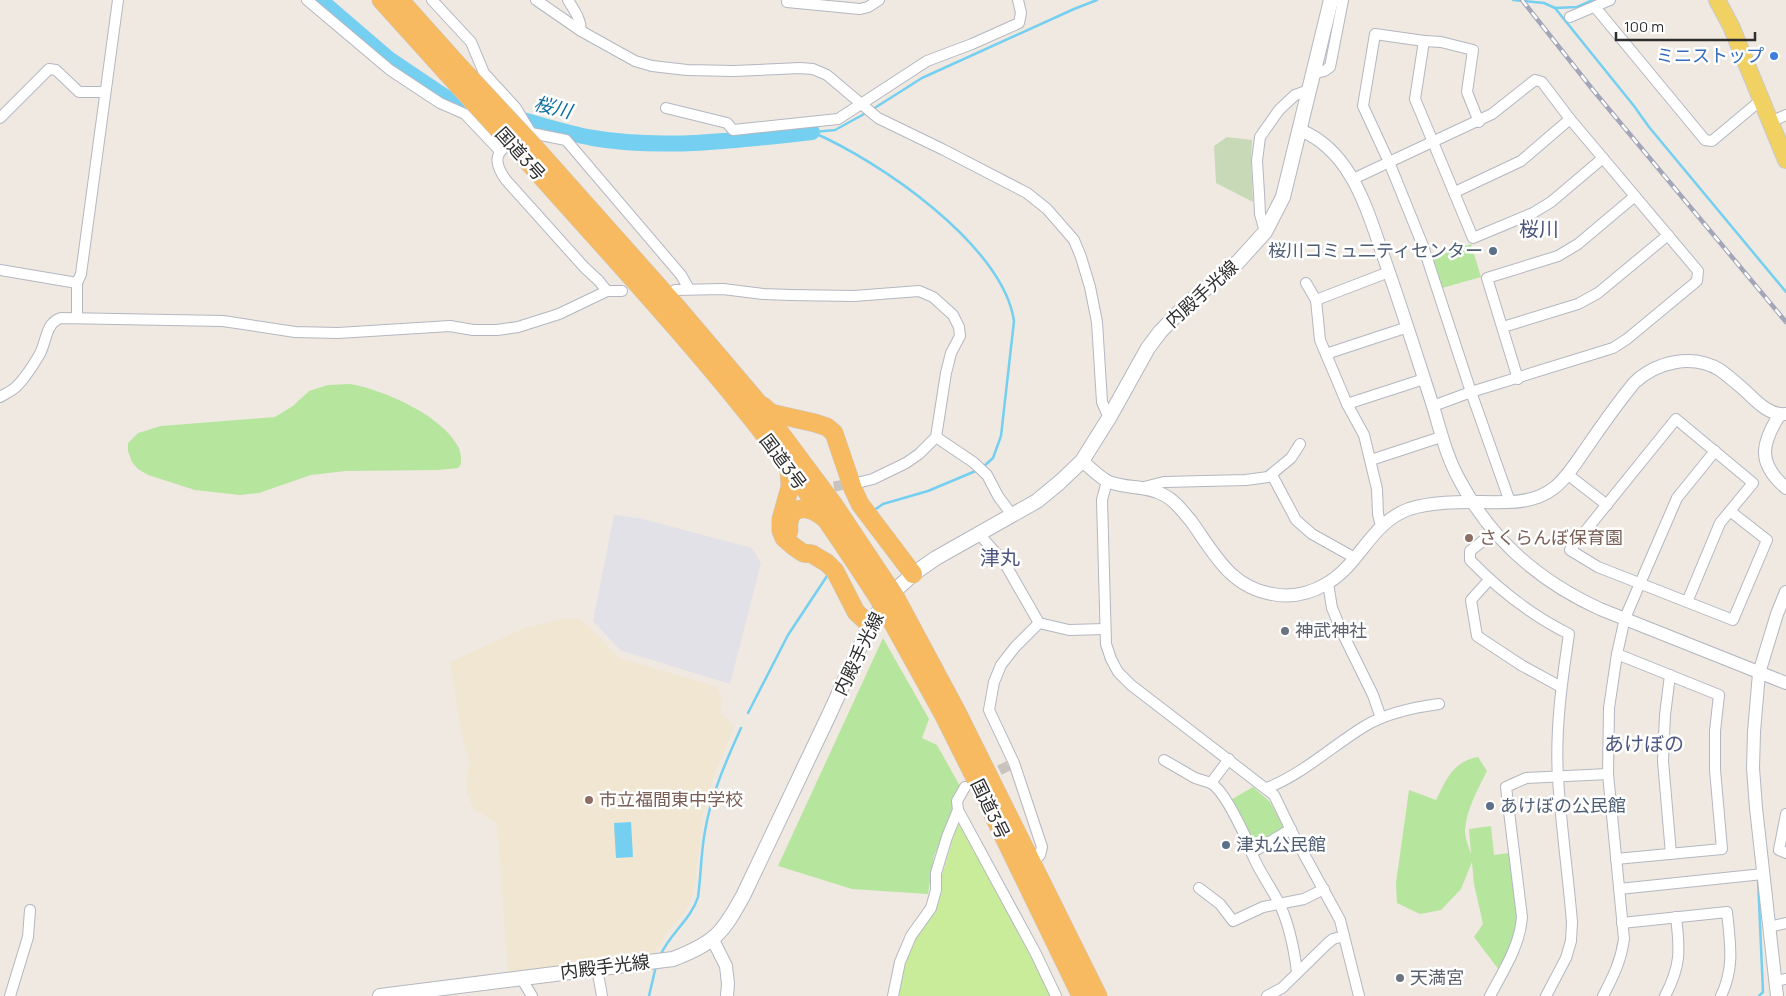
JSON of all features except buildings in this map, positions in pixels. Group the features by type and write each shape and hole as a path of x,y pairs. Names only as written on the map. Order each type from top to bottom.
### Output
{"highway":[{"name":"国道3号","path":"380,0 452,69 534,158 676,306 755,399 826,519 882,590"},
{"name":"国道3号","path":"400,0 452,69"},
{"name":"国道3号","path":"534,158 744,410 834,505 882,590 962,720 1098,996"},
{"path":"755,399 771,413 815,423 827,427 834,434 860,504 913,574"},
{"path":"815,423 799,429 794,435 790,487 781,519 781,531 784,538 792,546 803,553 812,554 827,563 835,571 856,612 870,625"},
{"path":"812,554 808,547 789,532 788,521 794,512 806,508 815,510 826,519"},
{"name":"国道3号","path":"892,606 1081,996"}],"main road":[{"name":"内殿手光線","path":"380,996 673,959 692,952 713,940 732,915 744,894 870,625 888,597 913,574 936,558 1037,500 1082,461 1109,418 1148,348 1160,332 1188,303 1238,262 1265,232 1283,197 1331,0"},
{"path":"1717,0 1731,26 1786,160"}],"street":[{"path":"77,317 77,283 81,274 118,0"},
{"path":"307,0 389,73 440,103 465,114 500,151"},
{"path":"432,0 471,42 484,74 516,108 531,133"},
{"path":"536,0 581,31 636,60 652,66 716,71 814,69 827,75 878,118 1027,193 1047,209 1074,240 1081,257 1090,287 1097,322 1102,402 1109,418"},
{"path":"568,0 581,24 581,31"},
{"path":"787,2 833,3 860,9 868,7 879,0"},
{"path":"666,108 726,123 733,130 838,119 926,61 1018,24 1021,12 1018,0"},
{"path":"1313,74 1324,71 1330,66 1343,0"},
{"path":"1570,17 1610,0"},
{"path":"1595,7 1705,140 1712,141 1761,100"},
{"path":"1479,122 1467,92 1473,50 1441,42 1375,34 1363,106 1389,162 1426,254 1471,392 1510,502"},
{"path":"1424,41 1415,99 1474,238 1533,213 1551,202 1603,158"},
{"path":"0,118 49,69 56,70 79,92 105,92"},
{"path":"1353,180 1479,122 1535,80 1542,82 1570,119 1698,272 1697,281 1627,339 1613,348 1471,392 1433,406"},
{"path":"1265,232 1260,214 1257,161 1260,137 1279,110 1295,95 1309,90"},
{"path":"1770,122 1786,115"},
{"path":"1455,192 1521,161 1570,119"},
{"path":"1300,130 1312,134 1328,147 1353,180 1364,204 1408,327 1441,437 1460,481 1494,532 1546,580 1572,596 1786,683"},
{"path":"608,291 600,280 584,267 506,180 497,168 496,160 500,151 531,133 566,140 681,275 689,289"},
{"path":"1518,379 1487,278 1558,256 1578,244 1635,196"},
{"path":"1502,327 1578,304 1598,294 1668,235"},
{"path":"0,270 77,283"},
{"path":"1316,300 1389,272"},
{"path":"1306,283 1316,300 1320,340 1347,404 1364,435 1377,489 1378,514 1381,526"},
{"path":"675,290 723,289 763,294 854,296 919,292 933,298 953,315 959,327 960,336 951,353 946,373 936,437 906,464 873,479 857,483"},
{"path":"0,397 16,387 28,372 44,347 50,324 55,319 60,318 223,321 295,332 338,333 450,326 473,330 497,330 518,327 560,314 608,291 622,291"},
{"path":"1326,354 1408,327"},
{"path":"1082,461 1107,481 1144,488 1164,495 1181,509 1225,569 1241,582 1258,592 1280,596 1297,595 1313,591 1337,577 1381,526 1396,515 1410,509 1473,502 1528,500 1554,488 1568,474 1634,383 1643,374 1655,367 1678,361 1694,361 1719,370 1764,408 1783,414 1770,431 1765,445 1765,456 1769,470 1775,479 1786,488"},
{"path":"1347,404 1424,379"},
{"path":"1687,602 1720,523 1730,511 1753,484 1676,419 1570,550 1598,567 1639,585 1733,620 1767,540 1730,511"},
{"path":"936,437 973,462 987,475 998,496 1007,505 1012,515"},
{"path":"1371,460 1441,437"},
{"path":"1144,488 1164,482 1246,480 1268,477 1291,458 1300,444"},
{"path":"1603,996 1616,973 1622,955 1624,940 1608,774 1609,708 1617,654 1625,618 1677,498 1715,451"},
{"path":"1568,474 1607,505"},
{"path":"1272,475 1296,520 1312,534 1355,558"},
{"path":"1107,481 1102,500 1105,629 1106,644 1111,659 1118,672 1131,685 1267,788 1277,800 1340,920 1359,996"},
{"path":"1494,532 1470,551 1470,560 1489,580 1525,609 1569,634 1561,687 1558,730 1558,777 1570,903 1571,941 1566,958 1546,996"},
{"path":"979,534 1004,562 1039,623 1069,630 1105,629"},
{"path":"1489,580 1471,600 1477,636 1521,665 1561,687"},
{"path":"1328,583 1332,608 1373,695 1381,718"},
{"path":"1777,996 1780,980 1769,927 1753,768 1759,673 1786,592"},
{"path":"1033,862 1040,855 1042,847 1014,763 989,710 994,682 1001,665 1015,647 1039,623"},
{"path":"1616,859 1722,848 1715,770 1715,731 1719,695 1617,654"},
{"path":"1670,675 1665,715 1664,761 1671,854"},
{"path":"1267,788 1281,782 1366,725 1381,718 1421,706 1439,704"},
{"path":"1212,783 1229,759"},
{"path":"1164,760 1195,778 1212,783 1227,802 1253,852 1252,854 1259,872 1280,905 1293,938 1297,972"},
{"path":"1490,996 1515,948 1521,930 1522,917 1506,787 1526,778 1608,774"},
{"path":"965,787 957,801 958,810 1035,952 1056,996"},
{"path":"893,996 900,962 911,936 931,908 936,890 936,873 946,837 958,810"},
{"path":"1786,814 1779,850 1786,853"},
{"path":"1253,852 1291,829"},
{"path":"1619,889 1763,874"},
{"path":"1199,888 1220,904 1233,921 1264,907 1304,899 1324,889"},
{"path":"10,996 28,937 30,910"},
{"path":"1622,923 1727,912 1731,953 1730,970 1721,996"},
{"path":"1665,996 1678,965 1680,947 1676,917"},
{"path":"1769,927 1786,922"},
{"path":"1267,996 1282,988 1333,939 1344,936"},
{"path":"713,940 726,966 727,996"},
{"path":"597,968 602,996"},
{"path":"521,978 532,996"}],"shaded area":[{"path":"614,515 639,518 752,548 761,563 730,684 620,650 593,621"},
{"name":"市立福間東中学校","path":"578,618 619,658 717,687 722,697 720,712 735,726 716,770 703,815 694,890 691,900 687,909 666,934 655,954 508,972 497,823 473,809 467,792 466,780 470,763 461,731 450,662 525,628 561,619"}],"green space":[{"path":"1227,137 1252,140 1253,202 1216,183 1214,146"},
{"path":"1471,244 1481,277 1442,288 1432,258"},
{"path":"350,384 395,398 440,425 459,448 461,464 458,468 438,470 345,471 311,475 259,493 240,495 195,490 148,475 138,469 132,462 128,451 128,443 138,433 161,426 275,417 293,406 309,391 328,385"},
{"path":"883,638 929,719 922,738 937,745 961,788 934,856 928,894 852,889 778,866"},
{"path":"1478,757 1487,771 1468,815 1465,831 1466,840 1471,854 1469,829 1491,826 1494,855 1509,853 1517,901 1517,927 1499,970 1474,937 1483,924 1474,884 1472,862 1461,889 1441,910 1420,914 1397,903 1396,883 1409,790 1436,800 1447,778 1456,767 1469,759"},
{"path":"1253,787 1270,802 1283,826 1281,831 1253,848 1229,801"},
{"path":"957,825 962,825 1053,996 899,996 899,986 910,950 918,934 931,918 938,905 942,875"}],"water":[{"path":"631,822 633,857 616,858 614,823"}],"waterway":[{"name":"桜川","path":"320,0 390,60 445,97 484,110"},
{"path":"873,109 922,78 1097,0"},
{"path":"1513,0 1544,3 1555,8 1577,7 1593,0"},
{"path":"1555,8 1649,127 1786,292"},
{"path":"814,132 835,130 866,113"},
{"name":"桜川","path":"508,116 582,136 619,142 702,142 812,132"},
{"path":"812,132 870,163 934,208 963,235 987,263 1005,292 1014,321 1001,436 993,458 983,467"},
{"path":"873,511 883,504 928,491 978,470"},
{"path":"748,713 788,635 827,576"},
{"path":"660,956 690,913 698,897 703,847 711,804 741,728"},
{"path":"1758,879 1763,992 1759,996"},
{"path":"649,996 656,966"}],"tunnel":[{"path":"819,489 854,483"},
{"path":"986,777 1014,763"}],"railway":[{"path":"1522,0 1593,90 1786,322"}],"place":[{"name":"ミニストップ","path":"1774,56"},
{"name":"桜川コミュ二ティセンター","path":"1493,251"},
{"name":"さくらんぼ保育園","path":"1469,538"},
{"name":"神武神社","path":"1285,631"},
{"name":"市立福間東中学校","path":"589,800"},
{"name":"あけぼの公民館","path":"1490,806"},
{"name":"津丸公民館","path":"1226,845"},
{"name":"天満宮","path":"1400,978"}],"district":[{"name":"桜川","path":"1539,229"},
{"name":"津丸","path":"1000,558"},
{"name":"あけぼの","path":"1644,744"}]}
